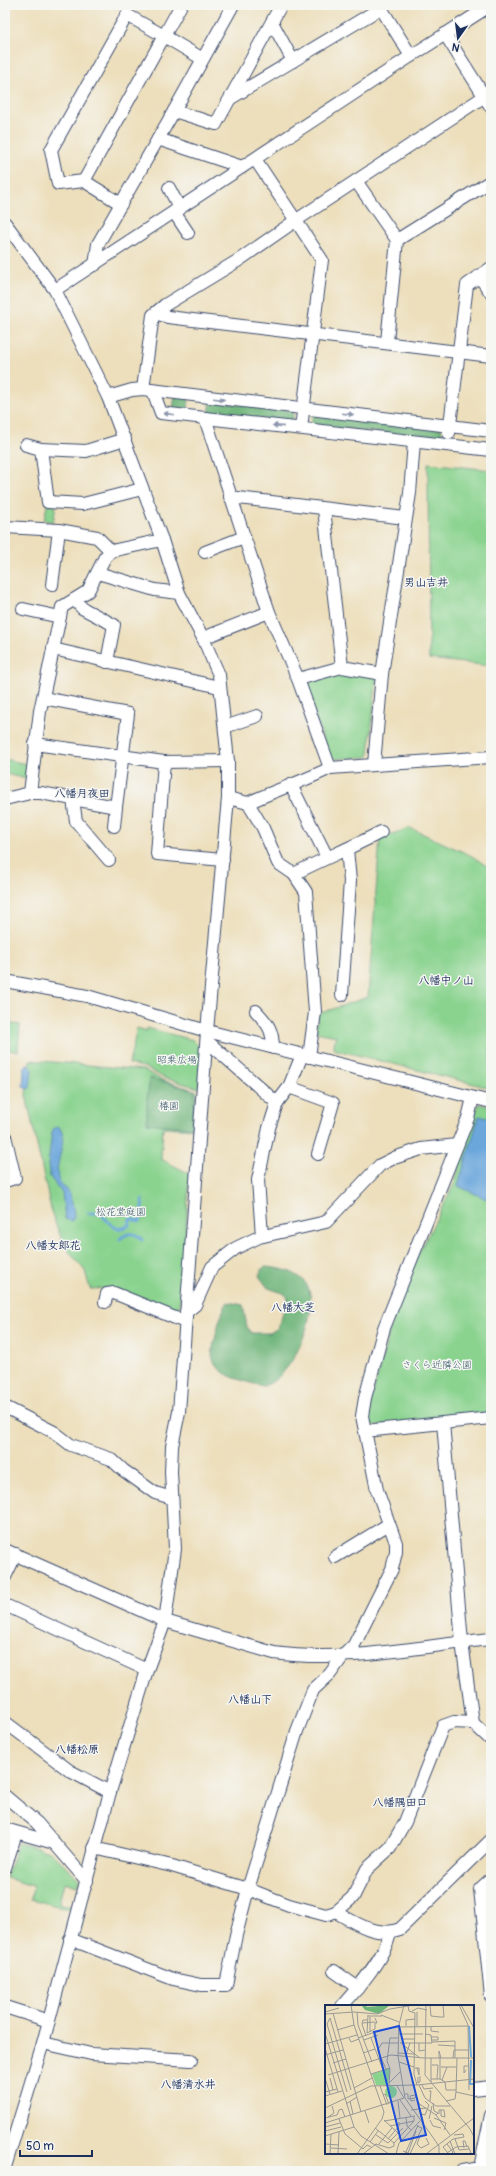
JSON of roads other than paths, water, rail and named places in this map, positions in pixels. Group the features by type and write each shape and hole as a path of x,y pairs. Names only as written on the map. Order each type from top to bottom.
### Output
{"street":[{"path":"84,182 181,5"},
{"path":"95,265 98,244 174,111 201,58 232,5"},
{"path":"174,111 216,124 281,5"},
{"path":"54,290 95,265 411,56 491,5"},
{"path":"230,99 381,8 411,56"},
{"path":"121,204 84,182 58,184 51,150 127,15 201,58"},
{"path":"272,22 293,60"},
{"path":"445,34 488,94 491,107"},
{"path":"488,94 295,221 239,260 165,305 153,315 148,390 161,413 491,450"},
{"path":"158,139 242,167"},
{"path":"255,159 322,260 301,428"},
{"path":"356,181 397,240 387,342"},
{"path":"397,240 491,181"},
{"path":"169,188 177,211 188,233"},
{"path":"5,223 54,290 108,397 162,540 179,593 203,638 219,675 219,687 228,761 228,798 207,1036 179,1412 172,1446 172,1498 175,1549 165,1621 147,1670 110,1792 43,2043 8,2145 5,2167"},
{"path":"447,444 466,285 491,268"},
{"path":"479,276 491,293"},
{"path":"156,313 168,317 313,333 491,356"},
{"path":"108,397 132,390 148,390 491,431"},
{"path":"202,397 203,418 269,612 298,679 330,768"},
{"path":"26,445 42,449 86,451 125,439"},
{"path":"374,764 382,674 405,518 414,442"},
{"path":"42,449 48,502 83,504 142,489"},
{"path":"230,497 405,518"},
{"path":"324,509 342,667"},
{"path":"5,527 58,530 98,537 111,551"},
{"path":"52,585 58,530"},
{"path":"205,552 244,537"},
{"path":"30,793 35,744 62,607 88,591 98,573 104,557 111,551 162,540"},
{"path":"98,573 155,590 179,593"},
{"path":"75,600 82,608 114,625 107,662"},
{"path":"23,608 60,617"},
{"path":"203,638 269,612"},
{"path":"54,649 219,687"},
{"path":"298,679 342,667 382,674"},
{"path":"43,698 128,714 114,826"},
{"path":"225,727 257,716"},
{"path":"35,744 164,762 228,761"},
{"path":"228,798 248,804 330,768 491,757"},
{"path":"164,762 157,854 223,860"},
{"path":"291,785 327,857"},
{"path":"5,809 8,805 5,799 30,793 41,793 116,807"},
{"path":"73,799 76,821 109,860"},
{"path":"248,804 263,828 278,863 294,874 306,892 315,1012 306,1056 289,1087 277,1103 269,1128 258,1180 262,1236"},
{"path":"294,874 381,832"},
{"path":"342,994 350,881 348,849"},
{"path":"5,981 87,996 207,1036 273,1048 491,1102"},
{"path":"256,1011 268,1024 273,1035 273,1048"},
{"path":"207,1036 277,1103"},
{"path":"289,1087 333,1103 318,1154"},
{"path":"70,1939 173,1979 201,1985 226,1985 236,1935 248,1889 299,1724 313,1690 330,1674 343,1656 354,1645 392,1569 396,1552 396,1543 377,1490 362,1416 365,1398 384,1328 468,1118 473,1098"},
{"path":"5,1136 15,1178 5,1181"},
{"path":"186,1317 195,1305 212,1267 236,1248 262,1236 326,1222 380,1165 394,1158 421,1149 457,1145"},
{"path":"105,1302 108,1294 114,1293 186,1317"},
{"path":"5,1407 54,1432 71,1445 111,1459 123,1470 155,1493 172,1498"},
{"path":"365,1431 491,1418"},
{"path":"443,1423 462,1642 473,1723 491,1740"},
{"path":"335,1557 389,1524"},
{"path":"5,1577 10,1552 165,1621 274,1653 292,1655 343,1656 491,1638"},
{"path":"5,1605 147,1670"},
{"path":"5,1722 70,1771 110,1792"},
{"path":"94,1848 172,1866 248,1889 289,1905 326,1915 336,1912 352,1897 367,1869 390,1848 405,1822 443,1726 454,1722 473,1723"},
{"path":"5,1796 37,1823 87,1881"},
{"path":"5,1868 11,1831 54,1843"},
{"path":"336,1912 364,1928 390,1933 400,1929 491,1840"},
{"path":"491,1879 480,1889 491,1997"},
{"path":"343,2005 358,1988 388,1944 390,1933"},
{"path":"334,1971 358,1988"},
{"path":"5,2007 49,2021"},
{"path":"43,2043 91,2054 191,2060"},
{"path":"474,2089 491,2088"},
{"path":"480,2168 491,2115"},
{"path":"462,2171 480,2168 491,2163"}],"water":[{"path":"28,1064 32,1069 30,1088 26,1089 23,1086 24,1069"},
{"path":"479,1116 491,1119 491,1201 458,1186"},
{"path":"59,1127 63,1139 57,1174 59,1181 69,1193 74,1212 72,1221 65,1219 62,1193 50,1177 48,1165 52,1132 54,1128"}],"waterway":[{"path":"88,1213 100,1213 113,1226 120,1229 129,1225 130,1219 140,1221 143,1200"},
{"path":"120,1239 126,1235 135,1234 142,1240"}],"district":[{"name":"男山吉井","path":"426,582"},
{"name":"八幡月夜田","path":"82,793"},
{"name":"八幡中ノ山","path":"446,980"},
{"name":"八幡女郎花","path":"53,1245"},
{"name":"八幡大芝","path":"293,1307"},
{"name":"八幡山下","path":"250,1699"},
{"name":"八幡松原","path":"77,1749"},
{"name":"八幡隅田口","path":"400,1802"},
{"name":"八幡清水井","path":"188,2084"}],"park label":[{"name":"昭乗広場","path":"177,1059"},
{"name":"椿園","path":"169,1105"},
{"name":"松花堂庭園","path":"121,1211"},
{"name":"さくら近隣公園","path":"437,1364"}]}
